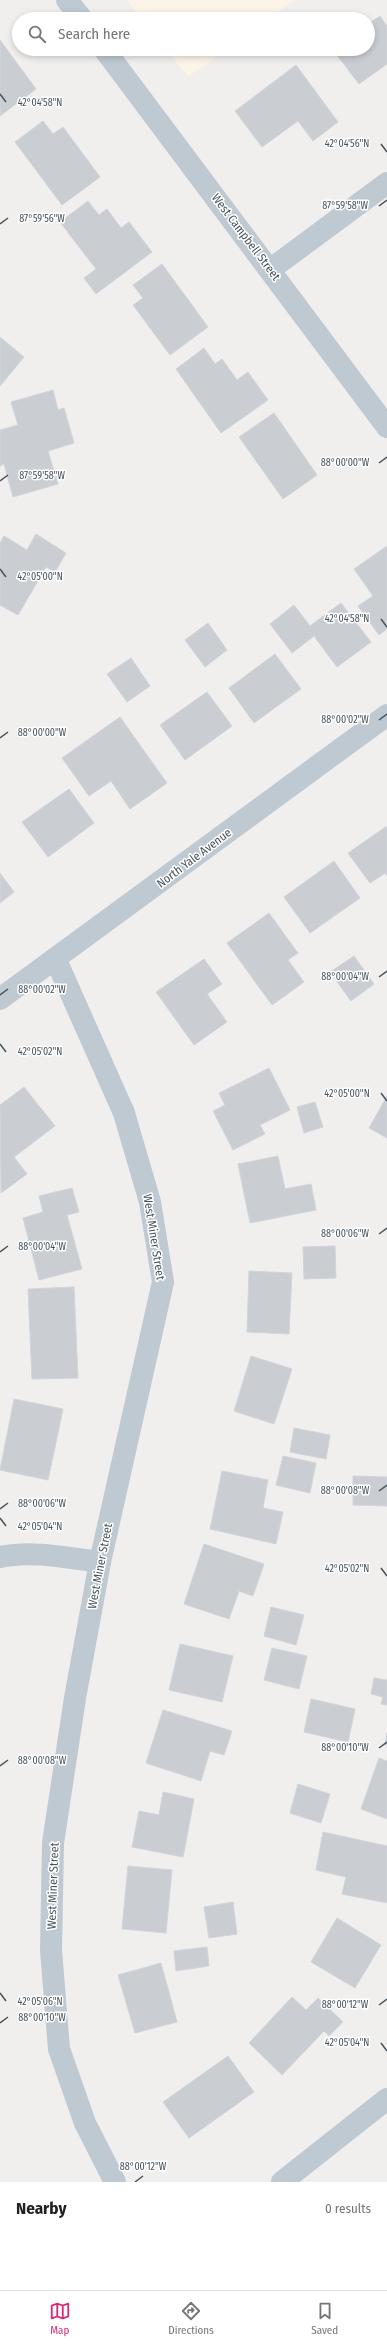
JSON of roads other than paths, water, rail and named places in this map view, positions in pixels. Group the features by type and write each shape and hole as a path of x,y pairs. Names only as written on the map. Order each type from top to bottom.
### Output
{"street":[{"path":"67,0 76,12"},
{"name":"West Campbell Street","path":"109,56 271,269 387,427"},
{"path":"271,269 387,183"},
{"name":"North Yale Avenue","path":"0,999 56,960 387,715"},
{"name":"West Miner Street","path":"56,960 124,1113 150,1202 163,1282 100,1562 75,1698 53,1843 51,1950 59,2049 85,2122 115,2182"},
{"path":"0,1557 9,1555 47,1556 100,1562"},
{"path":"282,2182 387,2099"}]}
